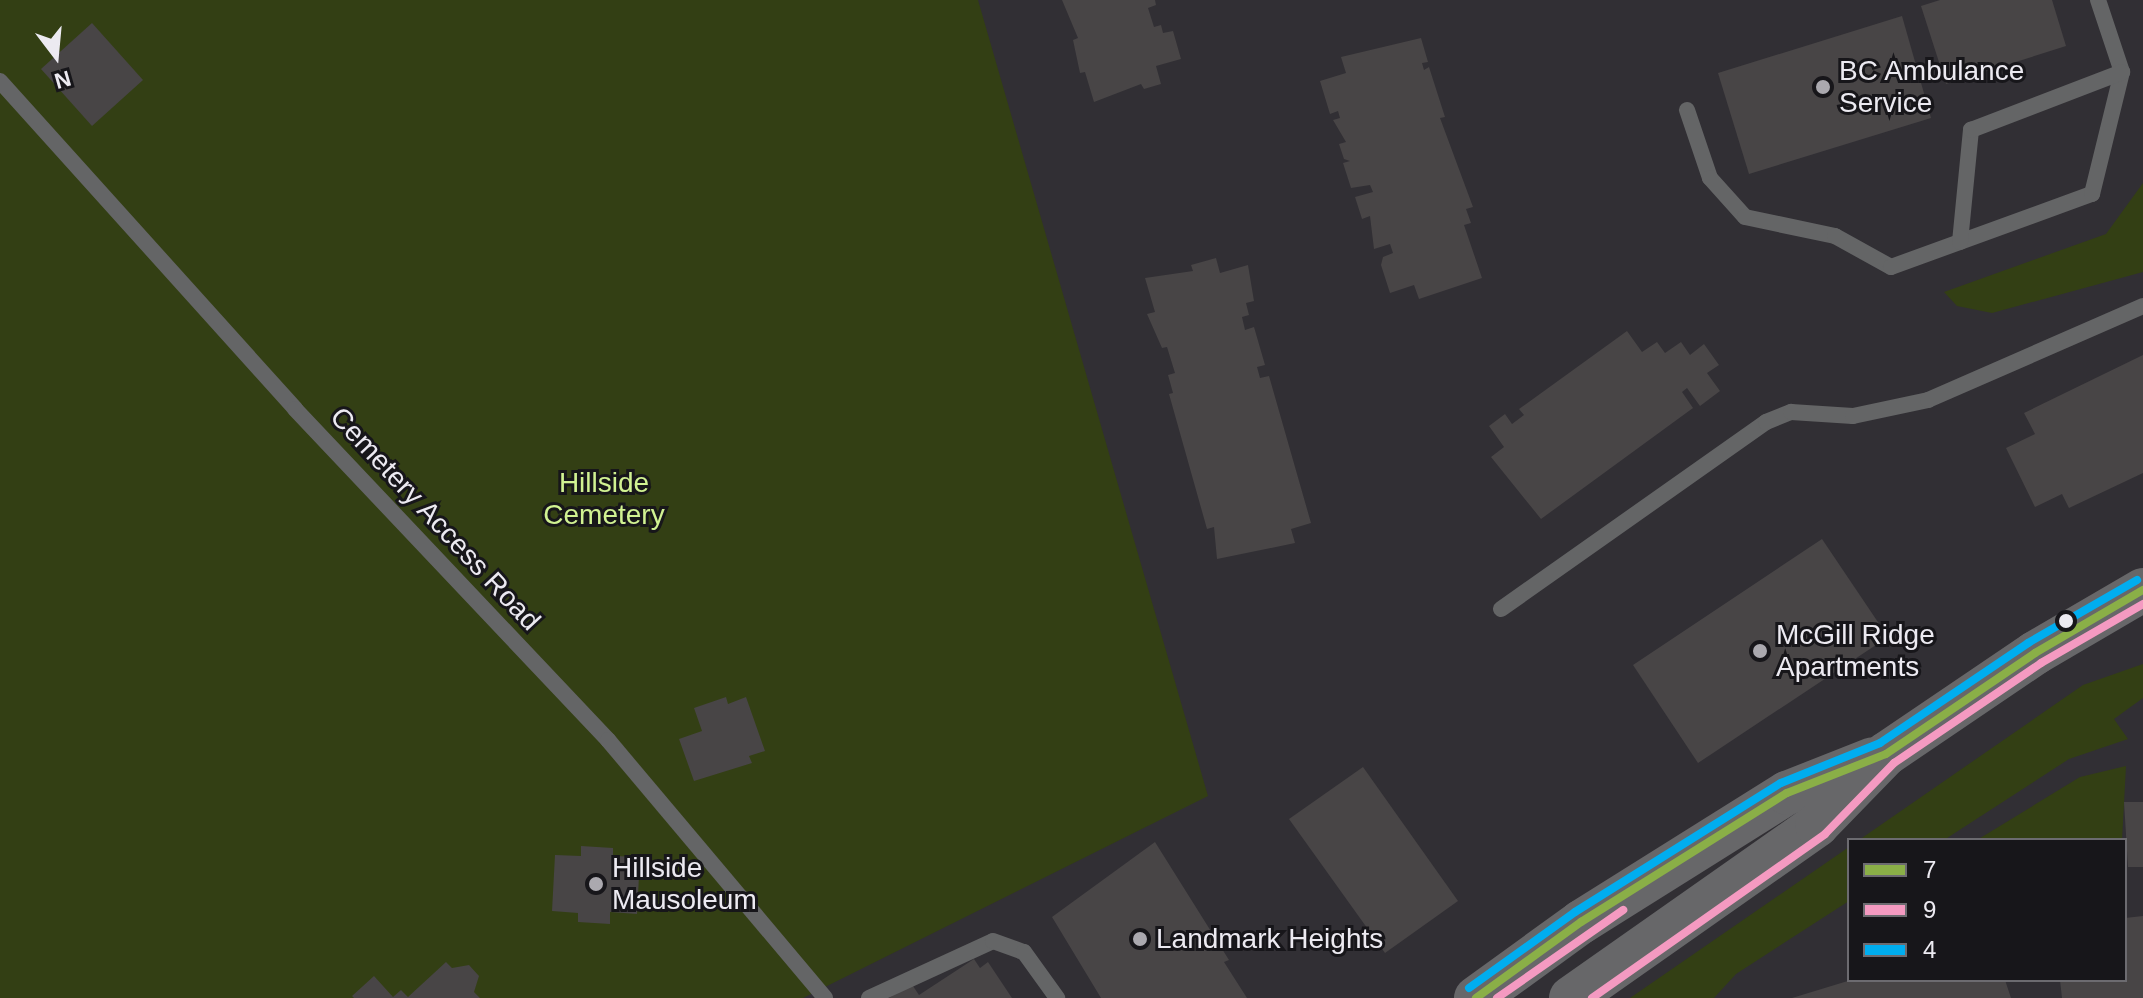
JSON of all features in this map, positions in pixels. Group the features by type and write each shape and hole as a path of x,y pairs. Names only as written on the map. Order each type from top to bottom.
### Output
{"main road":[{"path":"1571,998 1817,825 1886,754 2035,653 2143,590"},
{"path":"1476,998 1581,922 1787,793 1886,754"}],"lane":[{"path":"1687,110 1710,178 1745,217 1835,236 1891,267 2092,194 2122,72 2098,0"},
{"path":"1960,242 1971,130 2122,72"},
{"name":"Cemetery Access Road","path":"0,81 295,409 608,740 825,998"},
{"path":"1501,609 1766,422 1791,412 1853,416 1928,400 2143,306"},
{"path":"869,998 993,941 1024,952 1057,998"}],"green space":[{"name":"Hillside Cemetery","path":"0,0 978,0 1208,796 803,998 0,998"},
{"path":"2143,183 2143,272 1992,313 1957,306 1944,292 2106,234"},
{"path":"2143,664 2143,698 2114,719 2128,739 2069,759 1947,838 1862,838 2083,685"},
{"path":"2126,766 2122,838 1980,838 2080,777"},
{"path":"1847,848 1847,902 1736,974 1714,998 1630,998"}],"building":[{"path":"1062,0 1155,0 1156,5 1148,8 1154,27 1161,25 1163,33 1173,31 1181,59 1156,66 1161,84 1144,89 1141,84 1094,102 1085,72 1080,73 1073,40 1078,38"},
{"name":"BC Ambulance Service","path":"1940,0 2052,0 2066,46 1946,84 1921,6"},
{"name":"BC Ambulance Service","path":"1902,16 1931,118 1749,174 1718,73"},
{"path":"92,23 143,80 92,126 41,69"},
{"path":"1421,38 1428,62 1422,63 1424,70 1429,67 1445,117 1440,118 1473,207 1466,209 1471,223 1464,225 1482,278 1419,299 1414,285 1390,293 1381,265 1383,257 1393,253 1390,244 1374,249 1370,216 1362,219 1355,197 1373,192 1370,185 1351,188 1343,163 1350,161 1344,159 1339,144 1346,142 1333,120 1340,118 1338,111 1330,114 1320,81 1346,73 1341,57"},
{"path":"1216,258 1220,273 1248,265 1254,301 1246,303 1249,315 1242,317 1245,330 1254,327 1265,365 1257,367 1260,378 1269,376 1311,523 1291,529 1295,543 1217,559 1214,527 1207,529 1169,394 1173,393 1168,375 1175,373 1167,347 1162,348 1147,314 1155,312 1145,278 1193,271 1191,265"},
{"path":"1627,331 1642,352 1657,342 1665,353 1681,342 1690,355 1704,344 1719,365 1707,373 1720,391 1700,406 1687,388 1682,392 1693,408 1541,519 1491,457 1504,447 1489,426 1505,414 1512,424 1524,415 1519,409"},
{"path":"2143,355 2143,473 2069,508 2062,494 2035,507 2006,448 2035,434 2024,413"},
{"name":"McGill Ridge Apartments","path":"1822,539 1888,637 1698,763 1633,665"},
{"path":"726,697 728,704 746,697 765,751 749,756 752,763 694,781 679,739 702,731 694,708"},
{"path":"1363,767 1458,901 1385,953 1289,819"},
{"path":"2124,802 2143,802 2143,867 2128,867"},
{"name":"Landmark Heights","path":"1155,842 1229,960 1224,962 1247,998 1101,998 1052,917"},
{"name":"Hillside Mausoleum","path":"581,846 613,848 613,856 640,857 637,914 610,912 610,924 578,922 578,913 552,911 555,855 581,856"},
{"path":"2143,916 2143,998 2062,998 2060,982 2127,982 2127,918"},
{"path":"974,959 980,968 988,962 1012,998 889,998 911,983 919,995"},
{"path":"446,962 452,968 469,965 479,976 474,992 480,998 354,998 352,996 374,976 393,997 401,990 408,997"},
{"path":"1847,981 2006,982 2011,998 1792,998"}],"transit line":[{"name":"4","path":"1469,988 1575,912 1781,783 1880,743 2028,643 2137,580"},
{"name":"7","path":"1476,998 1581,922 1787,793 1886,754 2035,653 2143,590"},
{"name":"9","path":"1592,998 1825,834 1894,763 2041,663 2143,604"},
{"name":"9","path":"1497,998 1623,910"}],"place":[{"name":"BC Ambulance Service","path":"1823,87"},
{"name":"McGill Ridge Apartments","path":"1760,651"},
{"name":"Hillside Mausoleum","path":"596,884"},
{"name":"Landmark Heights","path":"1140,939"}]}
